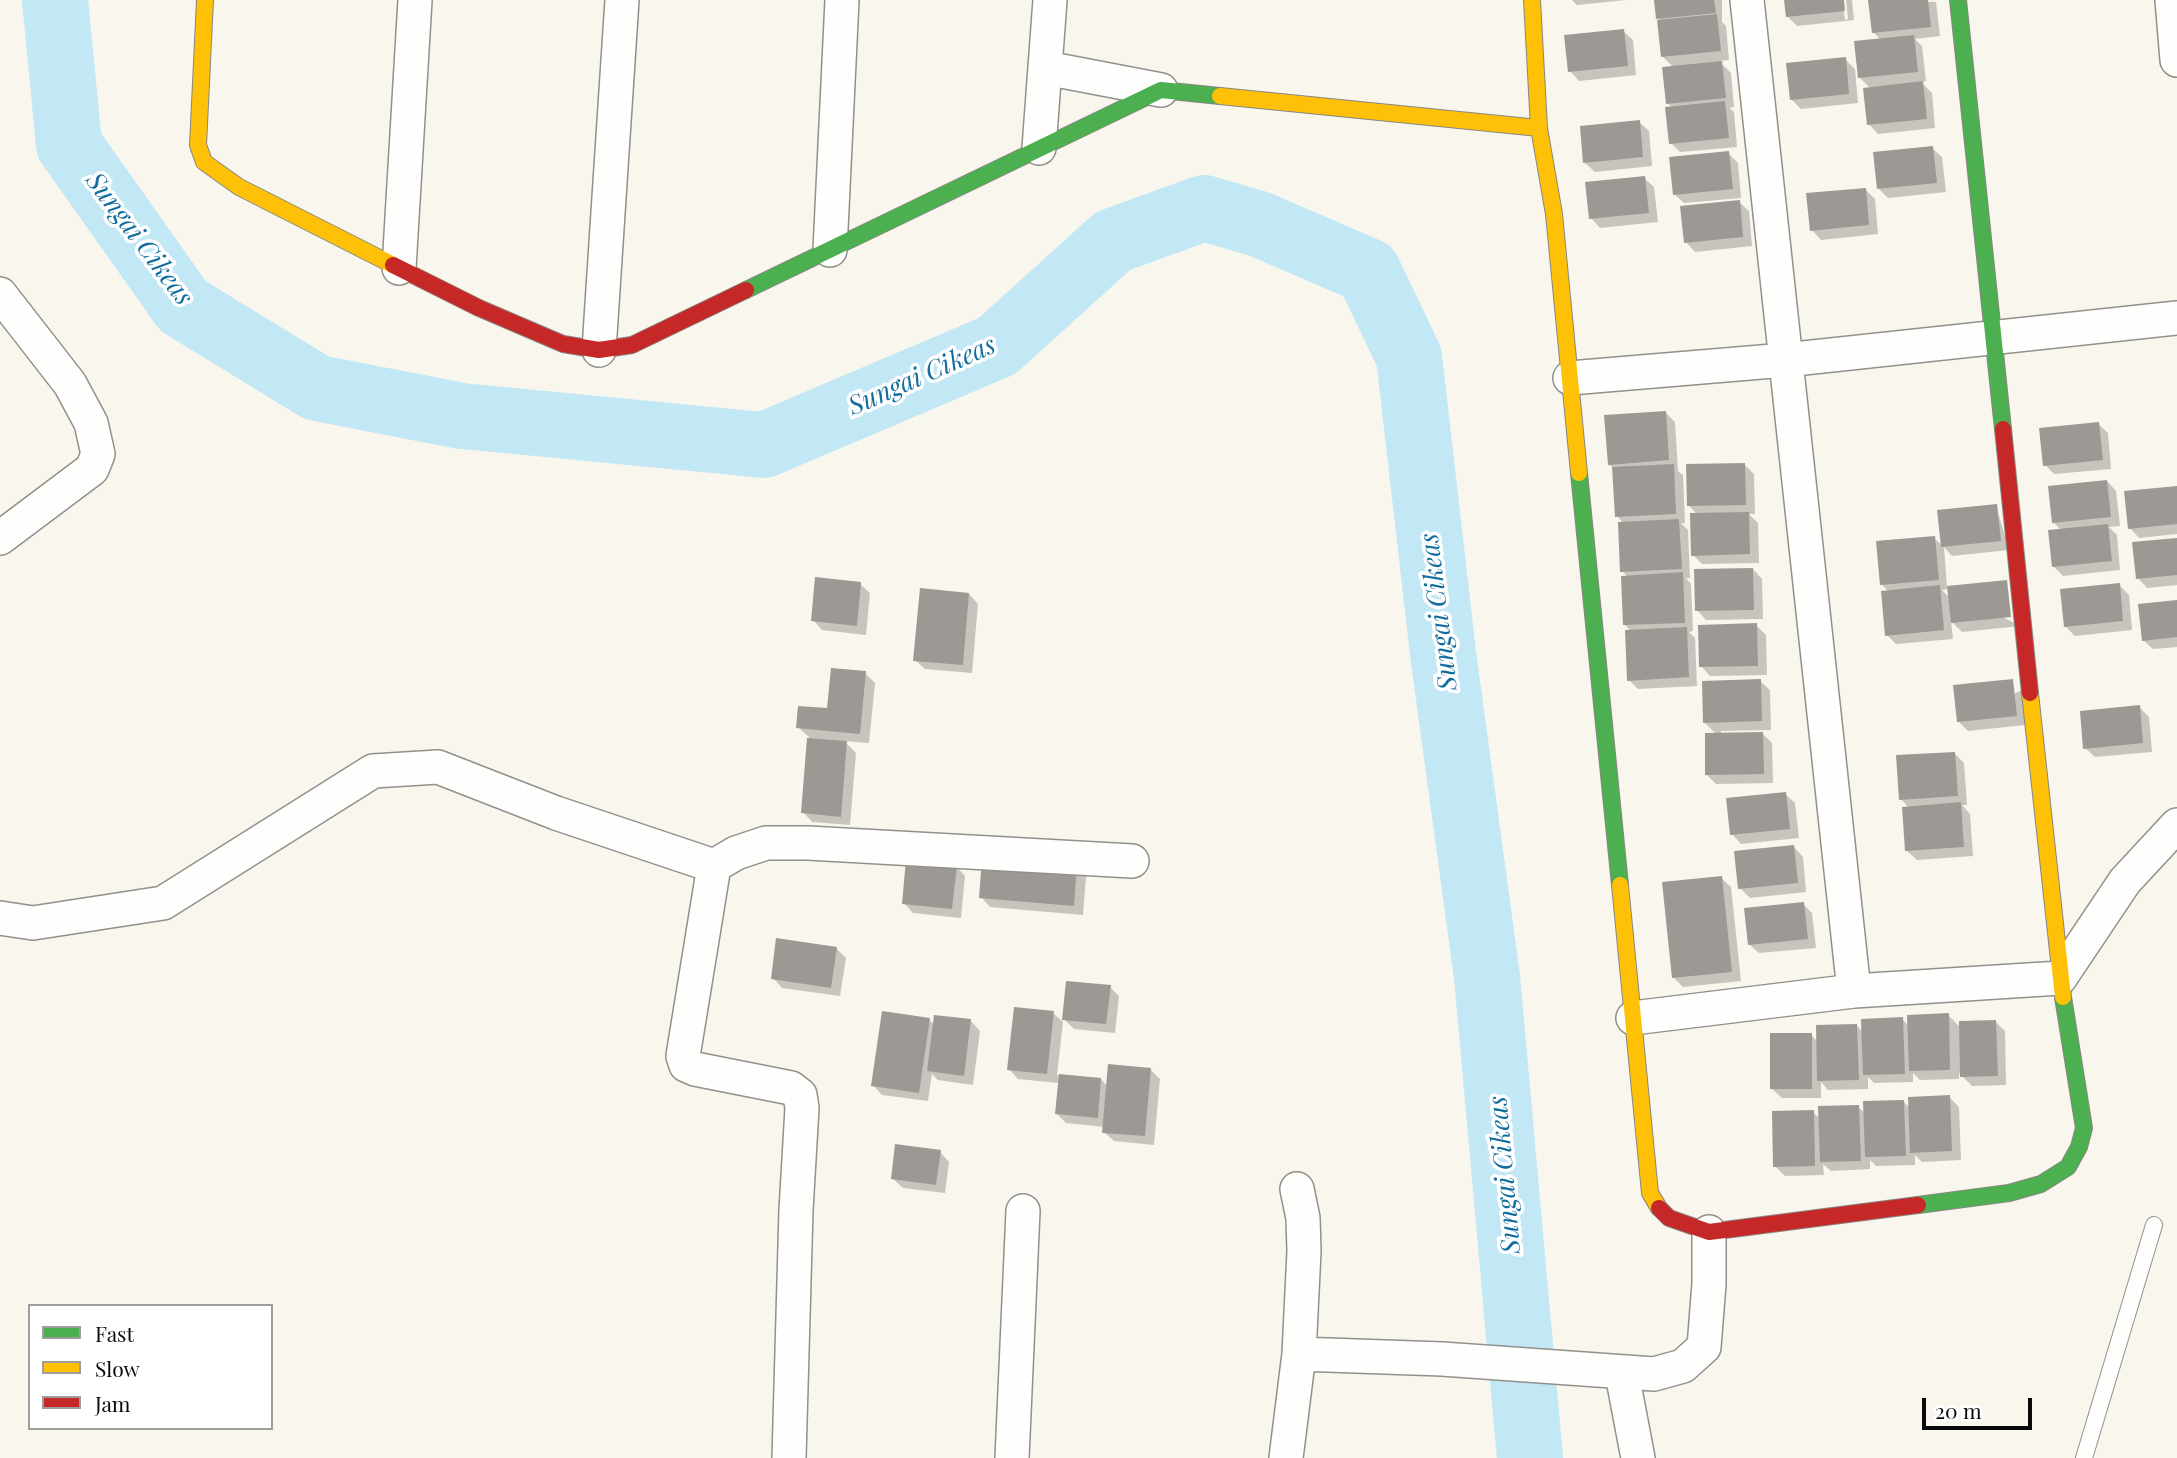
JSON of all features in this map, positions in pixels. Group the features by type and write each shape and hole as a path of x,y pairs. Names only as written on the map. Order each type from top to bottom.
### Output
{"street":[{"path":"205,0 198,145 204,162 239,187 479,308 563,344 599,350 632,345 1161,90"},
{"path":"399,268 415,0"},
{"path":"599,350 622,0"},
{"path":"830,250 842,0"},
{"path":"1039,148 1050,0"},
{"path":"1532,0 1539,128 1554,214 1650,1193 1656,1206 1669,1219 1709,1232 2009,1193 2041,1184 2068,1167 2079,1147 2084,1128 2060,978 1958,0"},
{"path":"1747,0 1854,991"},
{"path":"2172,0 2177,60"},
{"path":"1046,68 1161,90 1539,128"},
{"path":"0,294 70,384 91,423 98,454 92,469 0,538"},
{"path":"1570,378 1785,360 2177,318"},
{"path":"0,918 33,923 163,903 373,771 438,767 556,813 714,866 736,853 766,843 1132,861"},
{"path":"2060,978 2125,881 2177,825"},
{"path":"714,866 683,1056 687,1065 695,1069 792,1088 800,1096 802,1108 795,1223 789,1458"},
{"path":"1633,1018 1854,991 2060,978"},
{"path":"1286,1458 1299,1354 1304,1251 1297,1189"},
{"path":"1012,1458 1023,1211"},
{"path":"1299,1354 1442,1359 1611,1373 1654,1374 1683,1366 1704,1347 1709,1297 1709,1232"},
{"path":"1611,1373 1638,1458"}],"lane":[{"path":"2084,1458 2154,1225"}],"building":[{"path":"1654,0 1714,0 1716,13 1656,19"},
{"path":"1784,0 1844,0 1845,11 1786,17"},
{"path":"1868,0 1928,0 1931,27 1872,33"},
{"path":"1717,14 1721,51 1661,57 1657,20"},
{"path":"1624,29 1628,66 1568,72 1564,35"},
{"path":"1914,35 1918,72 1858,78 1854,41"},
{"path":"1846,57 1849,94 1790,100 1786,63"},
{"path":"1722,61 1726,98 1666,104 1662,67"},
{"path":"1923,81 1927,119 1867,125 1863,88"},
{"path":"1725,101 1729,138 1669,144 1665,107"},
{"path":"1640,120 1643,157 1583,163 1580,126"},
{"path":"1933,146 1937,183 1877,189 1873,152"},
{"path":"1729,151 1733,189 1673,195 1669,157"},
{"path":"1645,176 1649,213 1589,219 1585,182"},
{"path":"1866,188 1869,225 1810,231 1806,193"},
{"path":"1740,200 1743,237 1684,243 1680,206"},
{"path":"1666,411 1669,460 1608,465 1604,415"},
{"path":"2099,422 2103,460 2043,466 2039,428"},
{"path":"1745,463 1746,505 1687,506 1686,464"},
{"path":"1674,464 1676,514 1615,517 1612,467"},
{"path":"2107,480 2111,517 2052,523 2048,486"},
{"path":"2177,486 2177,524 2128,529 2124,491"},
{"path":"1997,504 2001,541 1941,547 1937,510"},
{"path":"1749,512 1750,554 1691,556 1690,513"},
{"path":"1679,519 1682,569 1620,572 1618,522"},
{"path":"2108,524 2112,561 2052,567 2048,530"},
{"path":"1935,536 1939,580 1880,585 1876,541"},
{"path":"2177,538 2177,575 2136,579 2132,542"},
{"path":"1753,568 1754,610 1695,611 1694,569"},
{"path":"1683,572 1685,623 1623,625 1621,576"},
{"path":"815,577 861,582 857,626 811,621"},
{"path":"2007,580 2011,617 1951,623 1947,586"},
{"path":"2120,583 2123,621 2064,627 2060,589"},
{"path":"1940,585 1944,630 1885,636 1881,591"},
{"path":"920,588 969,593 963,665 913,661"},
{"path":"2177,600 2177,637 2142,641 2138,604"},
{"path":"1757,623 1758,666 1699,667 1698,625"},
{"path":"1687,627 1689,677 1627,681 1625,630"},
{"path":"831,668 866,671 860,734 796,728 798,706 827,708"},
{"path":"1761,679 1762,721 1703,723 1702,681"},
{"path":"2013,679 2017,716 1957,722 1953,685"},
{"path":"2140,705 2143,743 2083,749 2080,711"},
{"path":"1763,732 1764,774 1705,775 1705,733"},
{"path":"807,738 847,741 841,817 801,813"},
{"path":"1955,752 1958,796 1899,800 1896,755"},
{"path":"1786,792 1790,829 1730,835 1726,798"},
{"path":"1961,802 1964,847 1905,851 1902,807"},
{"path":"1794,845 1798,883 1738,889 1734,851"},
{"path":"982,858 1077,866 1074,906 979,898"},
{"path":"906,859 957,865 952,909 902,904"},
{"path":"1722,876 1732,972 1672,978 1662,882"},
{"path":"1804,902 1808,939 1748,945 1744,908"},
{"path":"776,938 837,947 831,988 771,979"},
{"path":"1066,981 1111,985 1106,1024 1062,1020"},
{"path":"1014,1007 1054,1011 1047,1074 1007,1070"},
{"path":"882,1011 930,1018 919,1093 871,1086"},
{"path":"1949,1013 1950,1070 1909,1071 1907,1015"},
{"path":"934,1015 971,1019 964,1076 927,1071"},
{"path":"1903,1017 1905,1074 1863,1075 1861,1019"},
{"path":"1996,1020 1998,1076 1960,1077 1959,1021"},
{"path":"1857,1024 1859,1080 1817,1081 1816,1025"},
{"path":"1770,1033 1812,1033 1812,1089 1770,1089"},
{"path":"1108,1064 1151,1068 1145,1136 1102,1133"},
{"path":"1059,1074 1101,1078 1098,1118 1055,1114"},
{"path":"1950,1095 1952,1151 1910,1153 1908,1097"},
{"path":"1904,1100 1906,1156 1865,1157 1863,1101"},
{"path":"1859,1105 1861,1161 1820,1162 1818,1106"},
{"path":"1814,1110 1815,1166 1773,1167 1772,1111"},
{"path":"895,1144 941,1150 936,1185 891,1179"}],"waterway":[{"name":"Sungai Cikeas","path":"55,0 69,145 183,306 317,388 462,416 764,445 997,346 1113,241 1204,208 1259,224 1368,271 1409,357 1443,653 1487,977 1530,1458"}],"traffic: fast":[{"path":"1958,0 2003,429"},
{"path":"746,290 1161,90 1220,96"},
{"path":"1579,473 1620,885"},
{"path":"1918,1205 2009,1193 2041,1184 2068,1167 2079,1147 2084,1128 2063,997"}],"traffic: slow":[{"path":"205,0 198,145 204,162 239,187 393,265"},
{"path":"1532,0 1539,128 1554,214 1579,473"},
{"path":"1220,96 1539,128"},
{"path":"2030,693 2063,997"},
{"path":"1620,885 1650,1193 1659,1208"}],"traffic: jam":[{"path":"393,265 479,308 563,344 599,350 632,345 746,290"},
{"path":"2003,429 2030,693"},
{"path":"1659,1208 1669,1218 1709,1232 1918,1205"}]}
